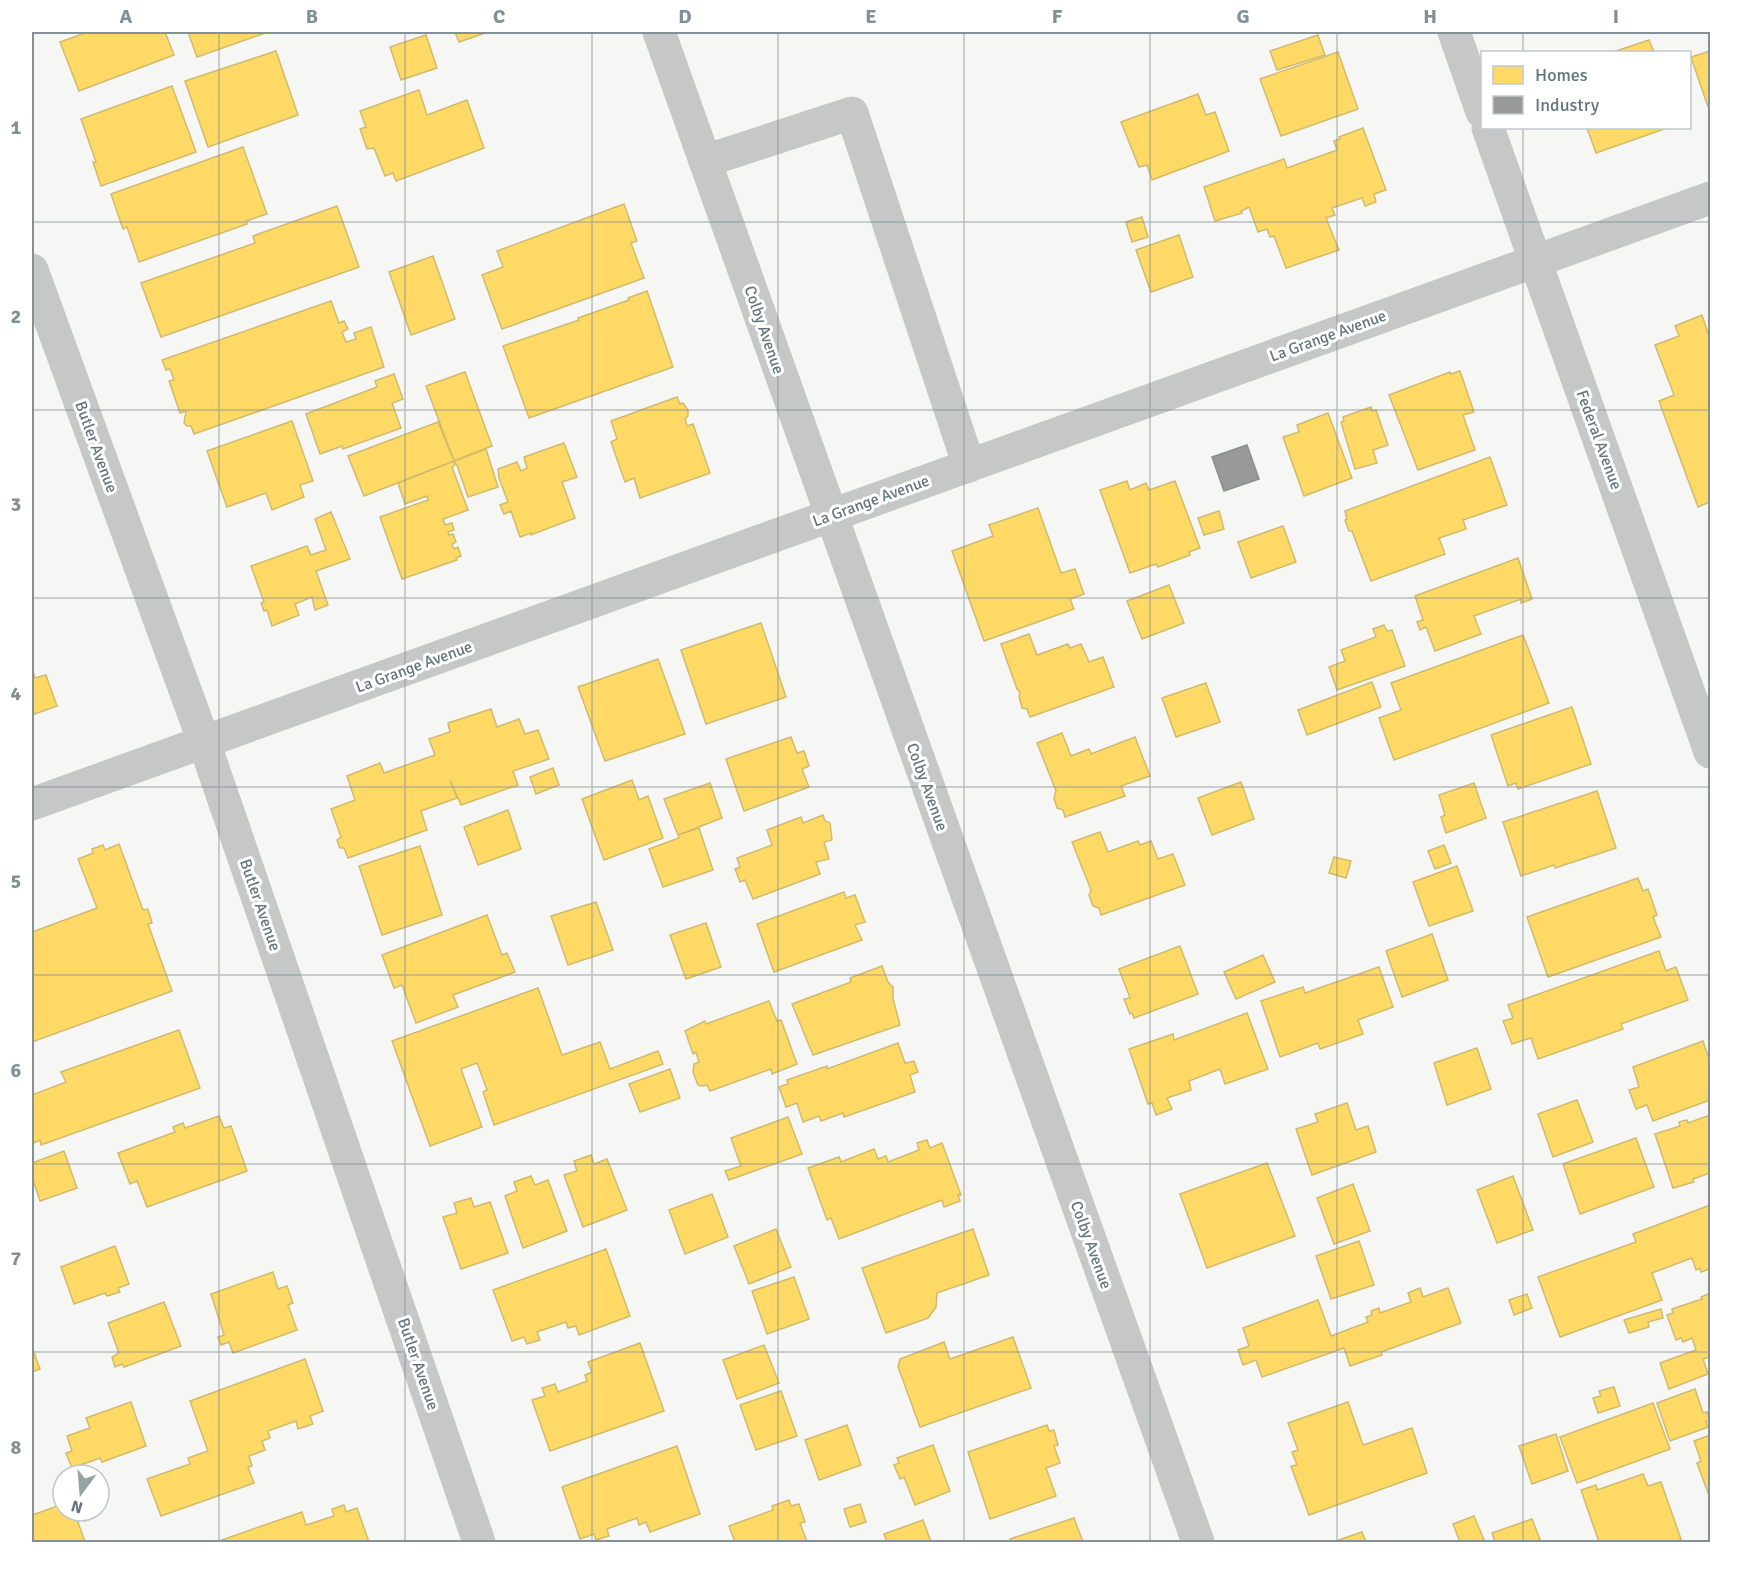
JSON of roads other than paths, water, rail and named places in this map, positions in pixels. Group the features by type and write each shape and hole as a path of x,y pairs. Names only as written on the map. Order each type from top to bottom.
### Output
{"street":[{"name":"Colby Avenue","path":"659,32 1198,1542"},
{"path":"1454,32 1481,109"},
{"path":"705,161 852,113 969,466"},
{"name":"Federal Avenue","path":"1488,129 1710,752"},
{"name":"La Grange Avenue","path":"32,804 1710,198"},
{"name":"Butler Avenue","path":"32,270 204,742 479,1542"}]}
